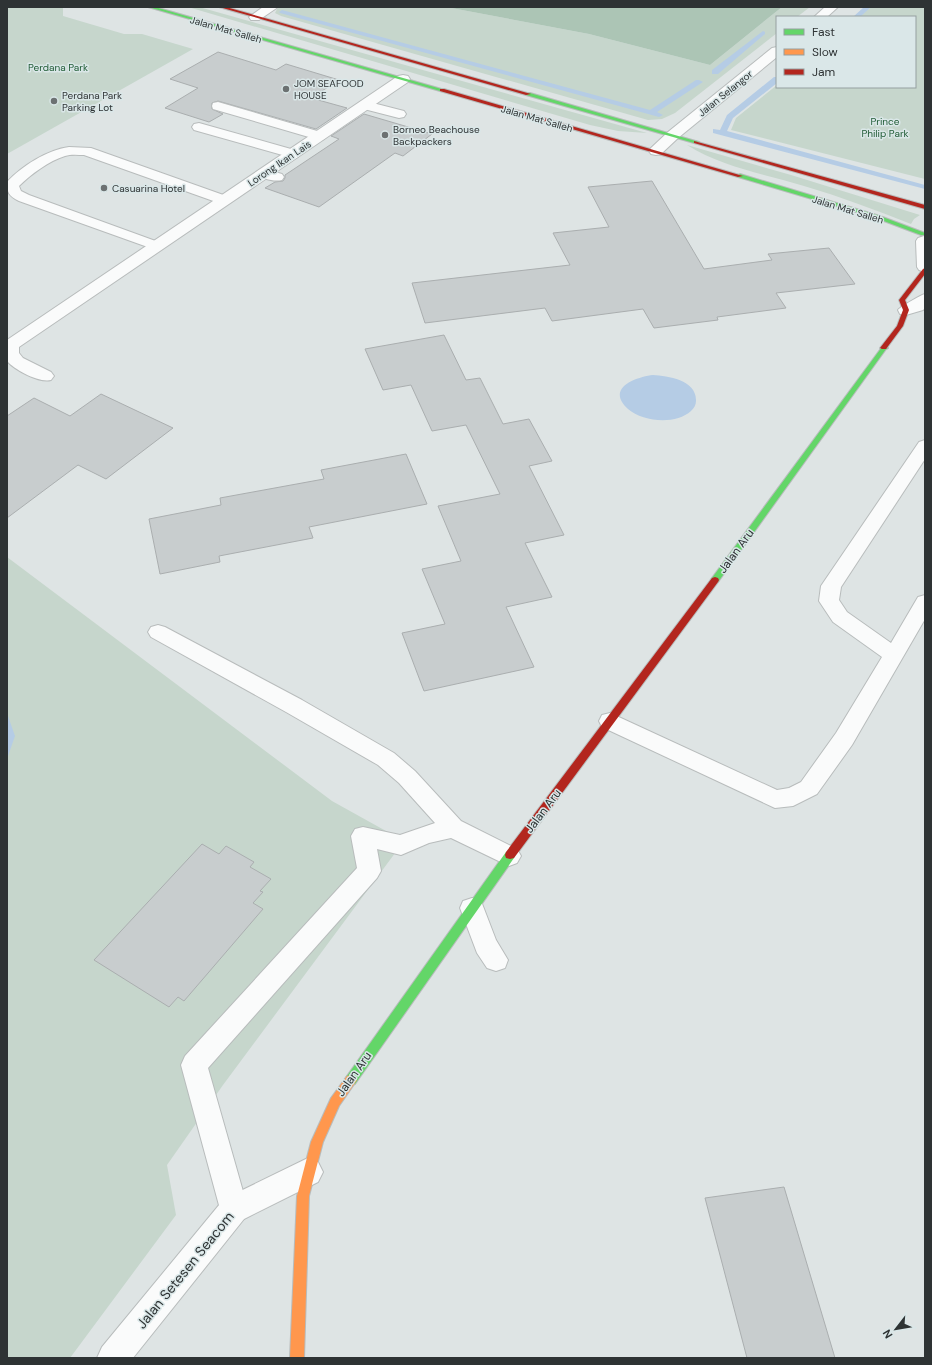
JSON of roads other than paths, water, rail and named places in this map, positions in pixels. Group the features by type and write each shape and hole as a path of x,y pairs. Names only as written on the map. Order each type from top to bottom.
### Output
{"main road":[{"name":"Jalan Mat Salleh","path":"150,7 878,217 924,236"},
{"name":"Jalan Mat Salleh","path":"221,7 925,207"},
{"name":"Jalan Aru","path":"297,1358 303,1196 317,1142 335,1102 509,856 663,652 900,326 906,310 902,300 925,269"}],"street":[{"path":"255,17 272,7"},
{"path":"821,16 832,7"},
{"name":"Jalan Selangor","path":"656,152 674,135 776,52"},
{"name":"Lorong Ikan Lais","path":"45,376 17,362 10,354 12,345 224,200 271,175 292,154 403,79"},
{"name":"Jalan Aru","path":"924,236 925,269"},
{"path":"906,310 917,306 925,299"},
{"name":"Jalan Setesen Seacom","path":"113,1358 234,1209 308,1172"}],"lane":[{"path":"365,104 399,114"},
{"path":"218,106 319,136"},
{"path":"199,127 292,154"},
{"path":"156,246 24,198 15,193 12,185 17,178 60,153 72,150 86,151 224,200"},
{"path":"893,655 840,617 829,602 832,586 925,446"},
{"path":"610,721 775,799 793,797 809,788 844,739 925,602"},
{"path":"158,632 294,706 386,759 407,777 453,828 509,856"},
{"path":"234,1209 194,1065 369,871 363,836 401,845 425,835 453,828"},
{"path":"472,908 486,945 496,960"}],"water":[{"path":"653,375 680,380 692,388 696,401 692,410 677,418 660,420 642,417 628,409 622,402 620,395 621,390 632,381"},
{"path":"7,713 15,736 7,759"}],"waterway":[{"path":"857,16 868,7"},
{"path":"282,12 651,113"},
{"path":"715,72 763,33"},
{"path":"722,133 730,117 776,80"},
{"path":"651,113 699,82"},
{"path":"651,113 659,115"},
{"path":"716,131 722,133"},
{"path":"722,133 925,187"}],"place":[{"name":"JOM SEAFOOD HOUSE","path":"286,89"},
{"name":"Perdana Park Parking Lot","path":"54,101"},
{"name":"Borneo Beachouse Backpackers","path":"385,135"},
{"name":"Casuarina Hotel","path":"104,188"}],"park label":[{"name":"Perdana Park","path":"58,67"},
{"name":"Prince Philip Park","path":"885,126"}]}
